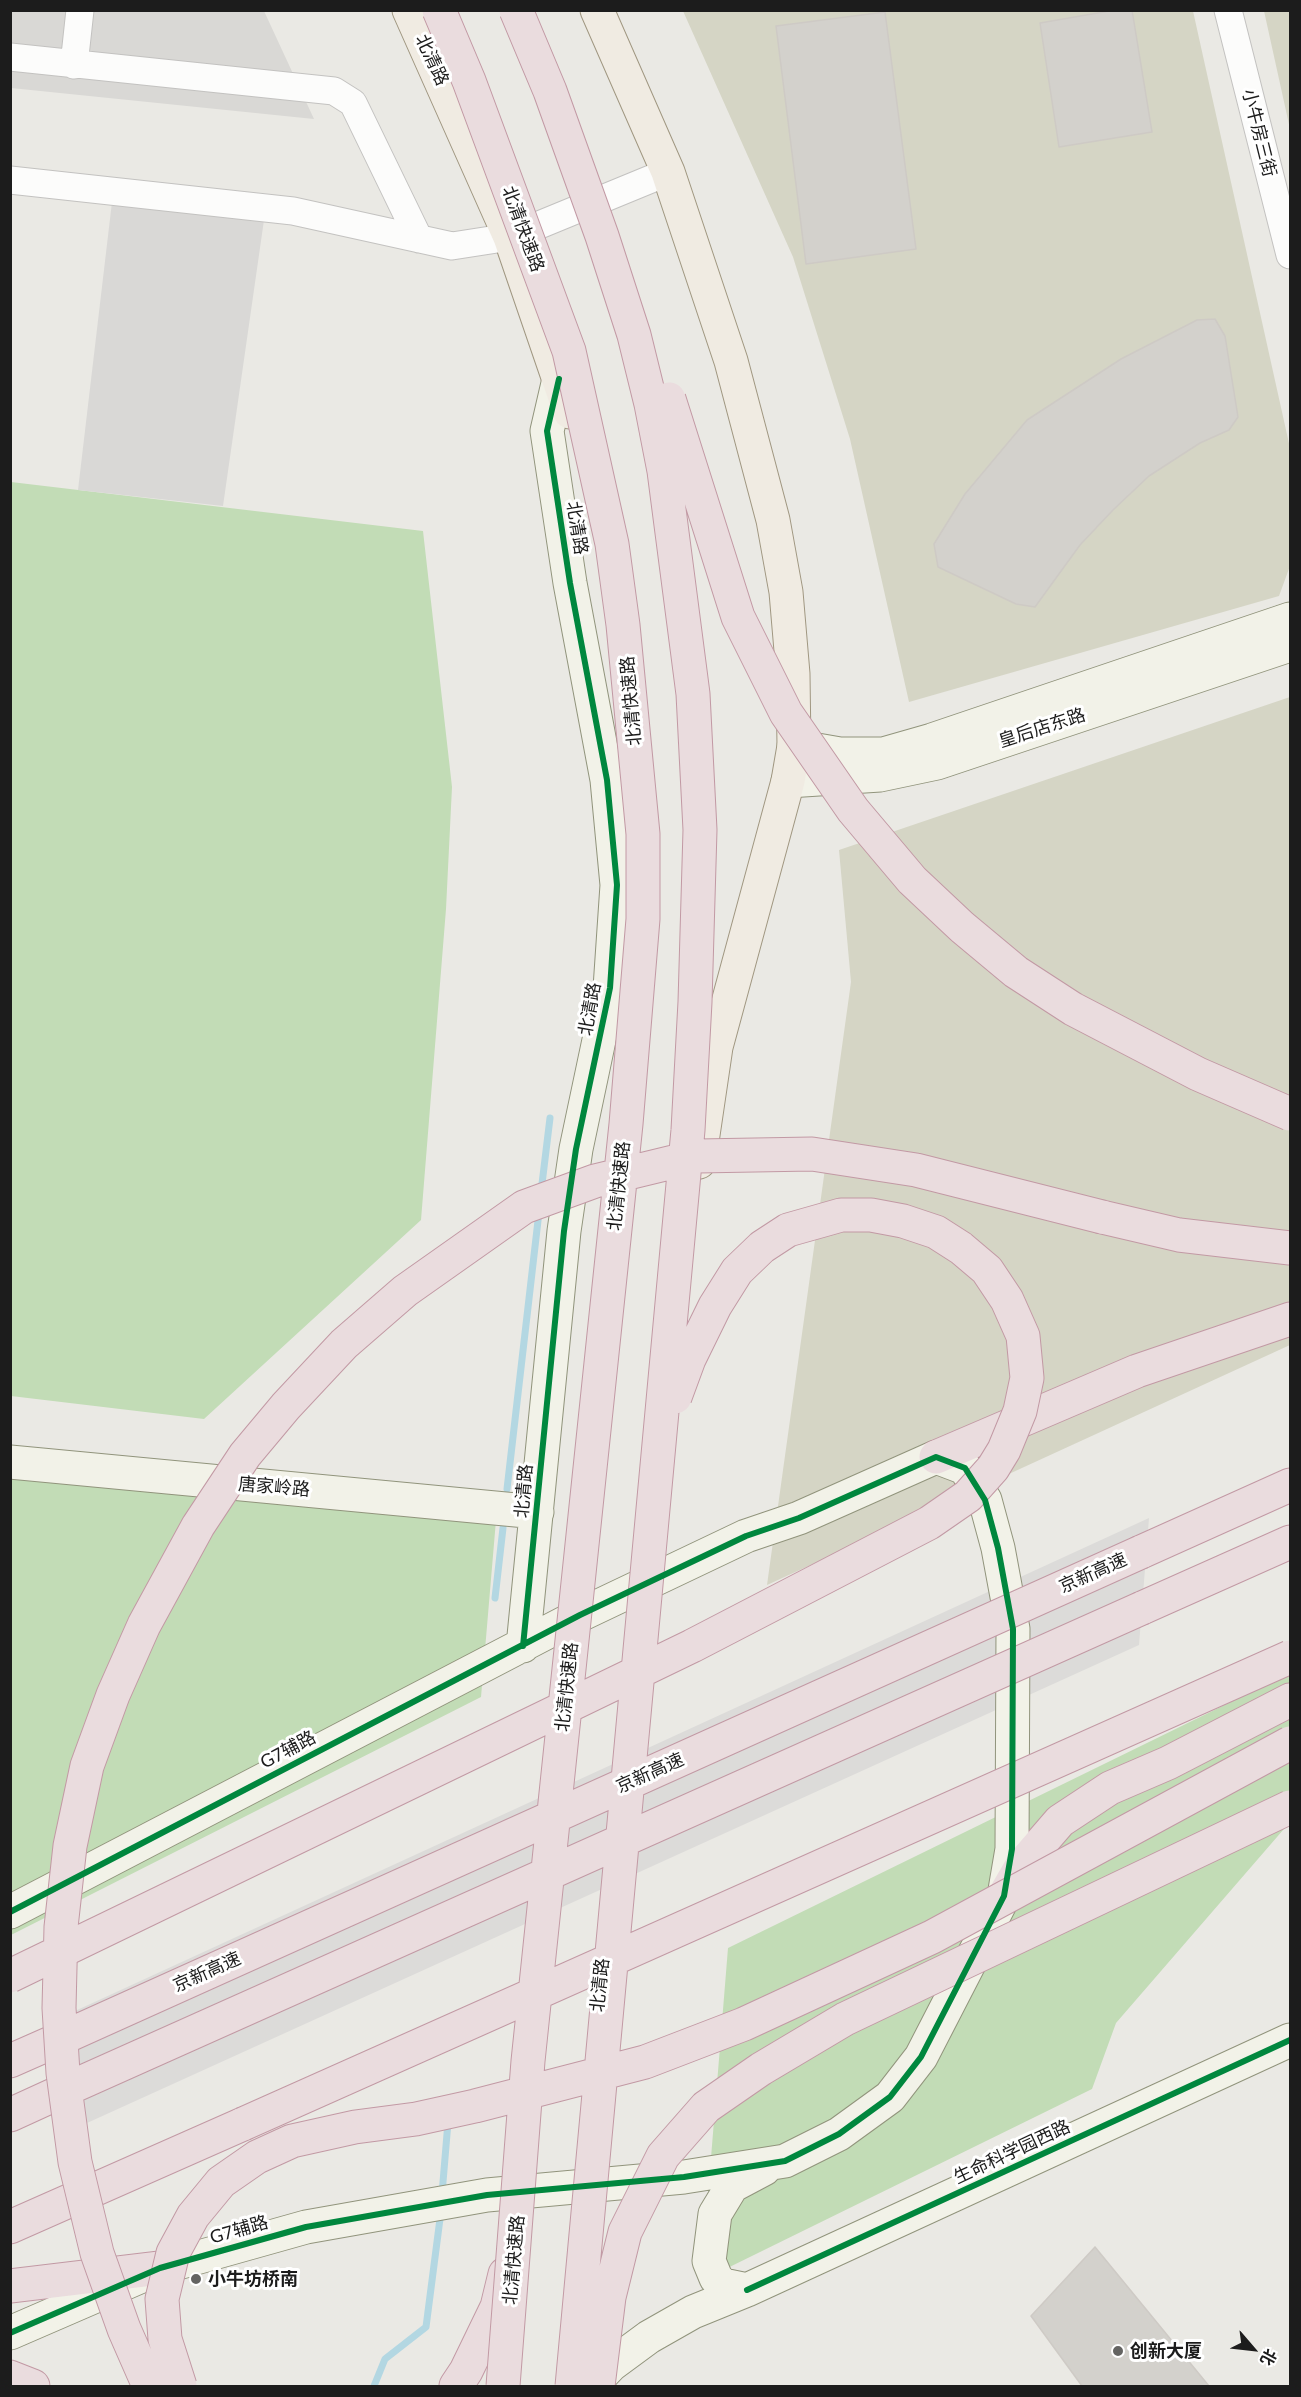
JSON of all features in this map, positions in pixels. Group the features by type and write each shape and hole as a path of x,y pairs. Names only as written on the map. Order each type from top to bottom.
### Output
{"highway":[{"name":"北清快速路","path":"439,10 469,81 569,351 612,544 623,626 643,834 643,919 626,1124 528,2061 504,2386"},
{"path":"516,10 549,91 634,335 651,404 665,483 693,694 700,830 695,1002 688,1130 572,2386"},
{"path":"634,335 665,387 738,618 786,713 853,810 912,880 962,927 1016,972 1073,1009 1198,1074 1290,1113"},
{"path":"149,2386 124,2329 97,2253 75,2162 63,2073 59,2008 67,1869 87,1766 113,1695 144,1625 198,1526 245,1455 286,1406 344,1344 405,1291 524,1207 595,1181 698,1156 812,1154 916,1170 1179,1235 1290,1248"},
{"path":"10,1976 692,1646 929,1523 968,1496 993,1468 1004,1450 1020,1411 1027,1378 1023,1336 1007,1300 987,1270 961,1248 936,1232 903,1221 871,1215 841,1215 806,1223 788,1230 762,1246 737,1271 715,1306 689,1359 659,1444"},
{"path":"936,1457 1137,1371 1290,1319"},
{"name":"京新高速","path":"10,2061 1290,1485"},
{"path":"10,2115 1290,1542"},
{"path":"10,2227 1290,1657"},
{"path":"1004,1896 1022,1865 1060,1821 1110,1788 1168,1762 1290,1700"},
{"path":"180,2386 165,2339 162,2298 173,2253 193,2216 221,2182 257,2157 292,2141 355,2127 416,2119 475,2106 645,2062 744,2024 932,1937 1290,1743"},
{"path":"598,2386 609,2297 625,2232 663,2156 706,2107 761,2069 845,2019 1290,1807"},
{"path":"456,2386 466,2371 497,2307 517,2228"},
{"path":"10,2286 160,2268"},
{"path":"10,2377 33,2386"}],"main road":[{"name":"北清路","path":"409,10 510,237 590,473 617,592 638,724 647,834 646,939 632,1126 580,1615 504,2386"},
{"name":"北清路","path":"560,2386 578,2188 642,1586 664,1455 716,1047 740,951 788,781 794,746 793,674 786,592 773,520 731,361 668,172 597,10"}],"street":[{"path":"74,65 80,10"},
{"name":"小牛房三街","path":"1228,10 1290,255"},
{"path":"10,57 334,91 353,103 419,239"},
{"path":"10,180 293,211 452,246 510,237 668,172"},
{"name":"北清路","path":"523,1646 564,1231 576,1149 610,988 617,885 608,780 570,583 547,431 560,379"},
{"name":"皇后店东路","path":"794,746 840,754 883,754 932,740 1290,619"},
{"name":"皇后店东路","path":"788,781 880,775 937,763 1290,645"},
{"path":"747,2290 723,2285 716,2278 710,2261 715,2214 732,2186 839,2134 890,2097 921,2057 1004,1896 1012,1849 1013,1629 998,1548 985,1500 965,1468 936,1457"},
{"name":"G7辅路","path":"10,1912 580,1615 746,1536 799,1518 936,1457"},
{"name":"唐家岭路","path":"10,1462 537,1512"},
{"name":"生命科学园西路","path":"591,2386 611,2366 649,2337 693,2312 747,2290 1290,2040"},
{"name":"G7辅路","path":"10,2332 160,2268 306,2227 431,2204 523,2191 684,2177 785,2161"}],"shaded area":[{"path":"11,11 264,11 314,119 11,88"},
{"path":"683,11 1193,11 1290,448 1290,566 1279,596 909,702 850,439 793,257"},
{"path":"1264,11 1290,11 1290,129"},
{"path":"112,202 264,220 223,506 78,490"},
{"path":"1290,697 1290,1345 767,1585 851,982 839,850"}],"green space":[{"path":"11,482 423,531 452,787 446,909 421,1220 204,1419 11,1396"},
{"path":"11,1475 496,1520 481,1697 11,1935"},
{"path":"1290,1673 1290,1822 1116,2023 1092,2089 701,2281 728,1948"}],"pier":[{"path":"1149,1518 1139,1645 65,2133 75,2011"}],"building":[{"path":"1115,10 1132,10 1152,132 1059,147 1040,23"},
{"path":"885,12 916,249 806,264 776,26"},
{"path":"1215,319 1225,336 1238,417 1229,430 1200,443 1149,476 1080,545 1035,607 1016,604 938,567 934,544 965,494 1027,420 1121,359 1197,320"},
{"name":"创新大厦","path":"1095,2247 1209,2386 1082,2386 1031,2316"}],"waterway":[{"path":"541,1192 550,1118"},
{"path":"507,1489 539,1212"},
{"path":"495,1598 503,1528"},
{"path":"442,2194 448,2122"},
{"path":"374,2386 385,2359 426,2327 441,2211"}],"cycle path":[{"path":"523,1646 564,1231 576,1149 610,988 617,885 607,780 570,583 547,431 559,379"},
{"path":"10,1912 580,1615 746,1536 799,1518 936,1457 965,1468 985,1500 998,1548 1013,1629 1012,1849 1004,1896 921,2057 890,2097 839,2134 785,2161 684,2177 487,2195 306,2227 160,2268 10,2333"},
{"path":"747,2290 1290,2040"}],"place":[{"name":"小牛坊桥南","path":"196,2279"},
{"name":"创新大厦","path":"1118,2351"}]}
